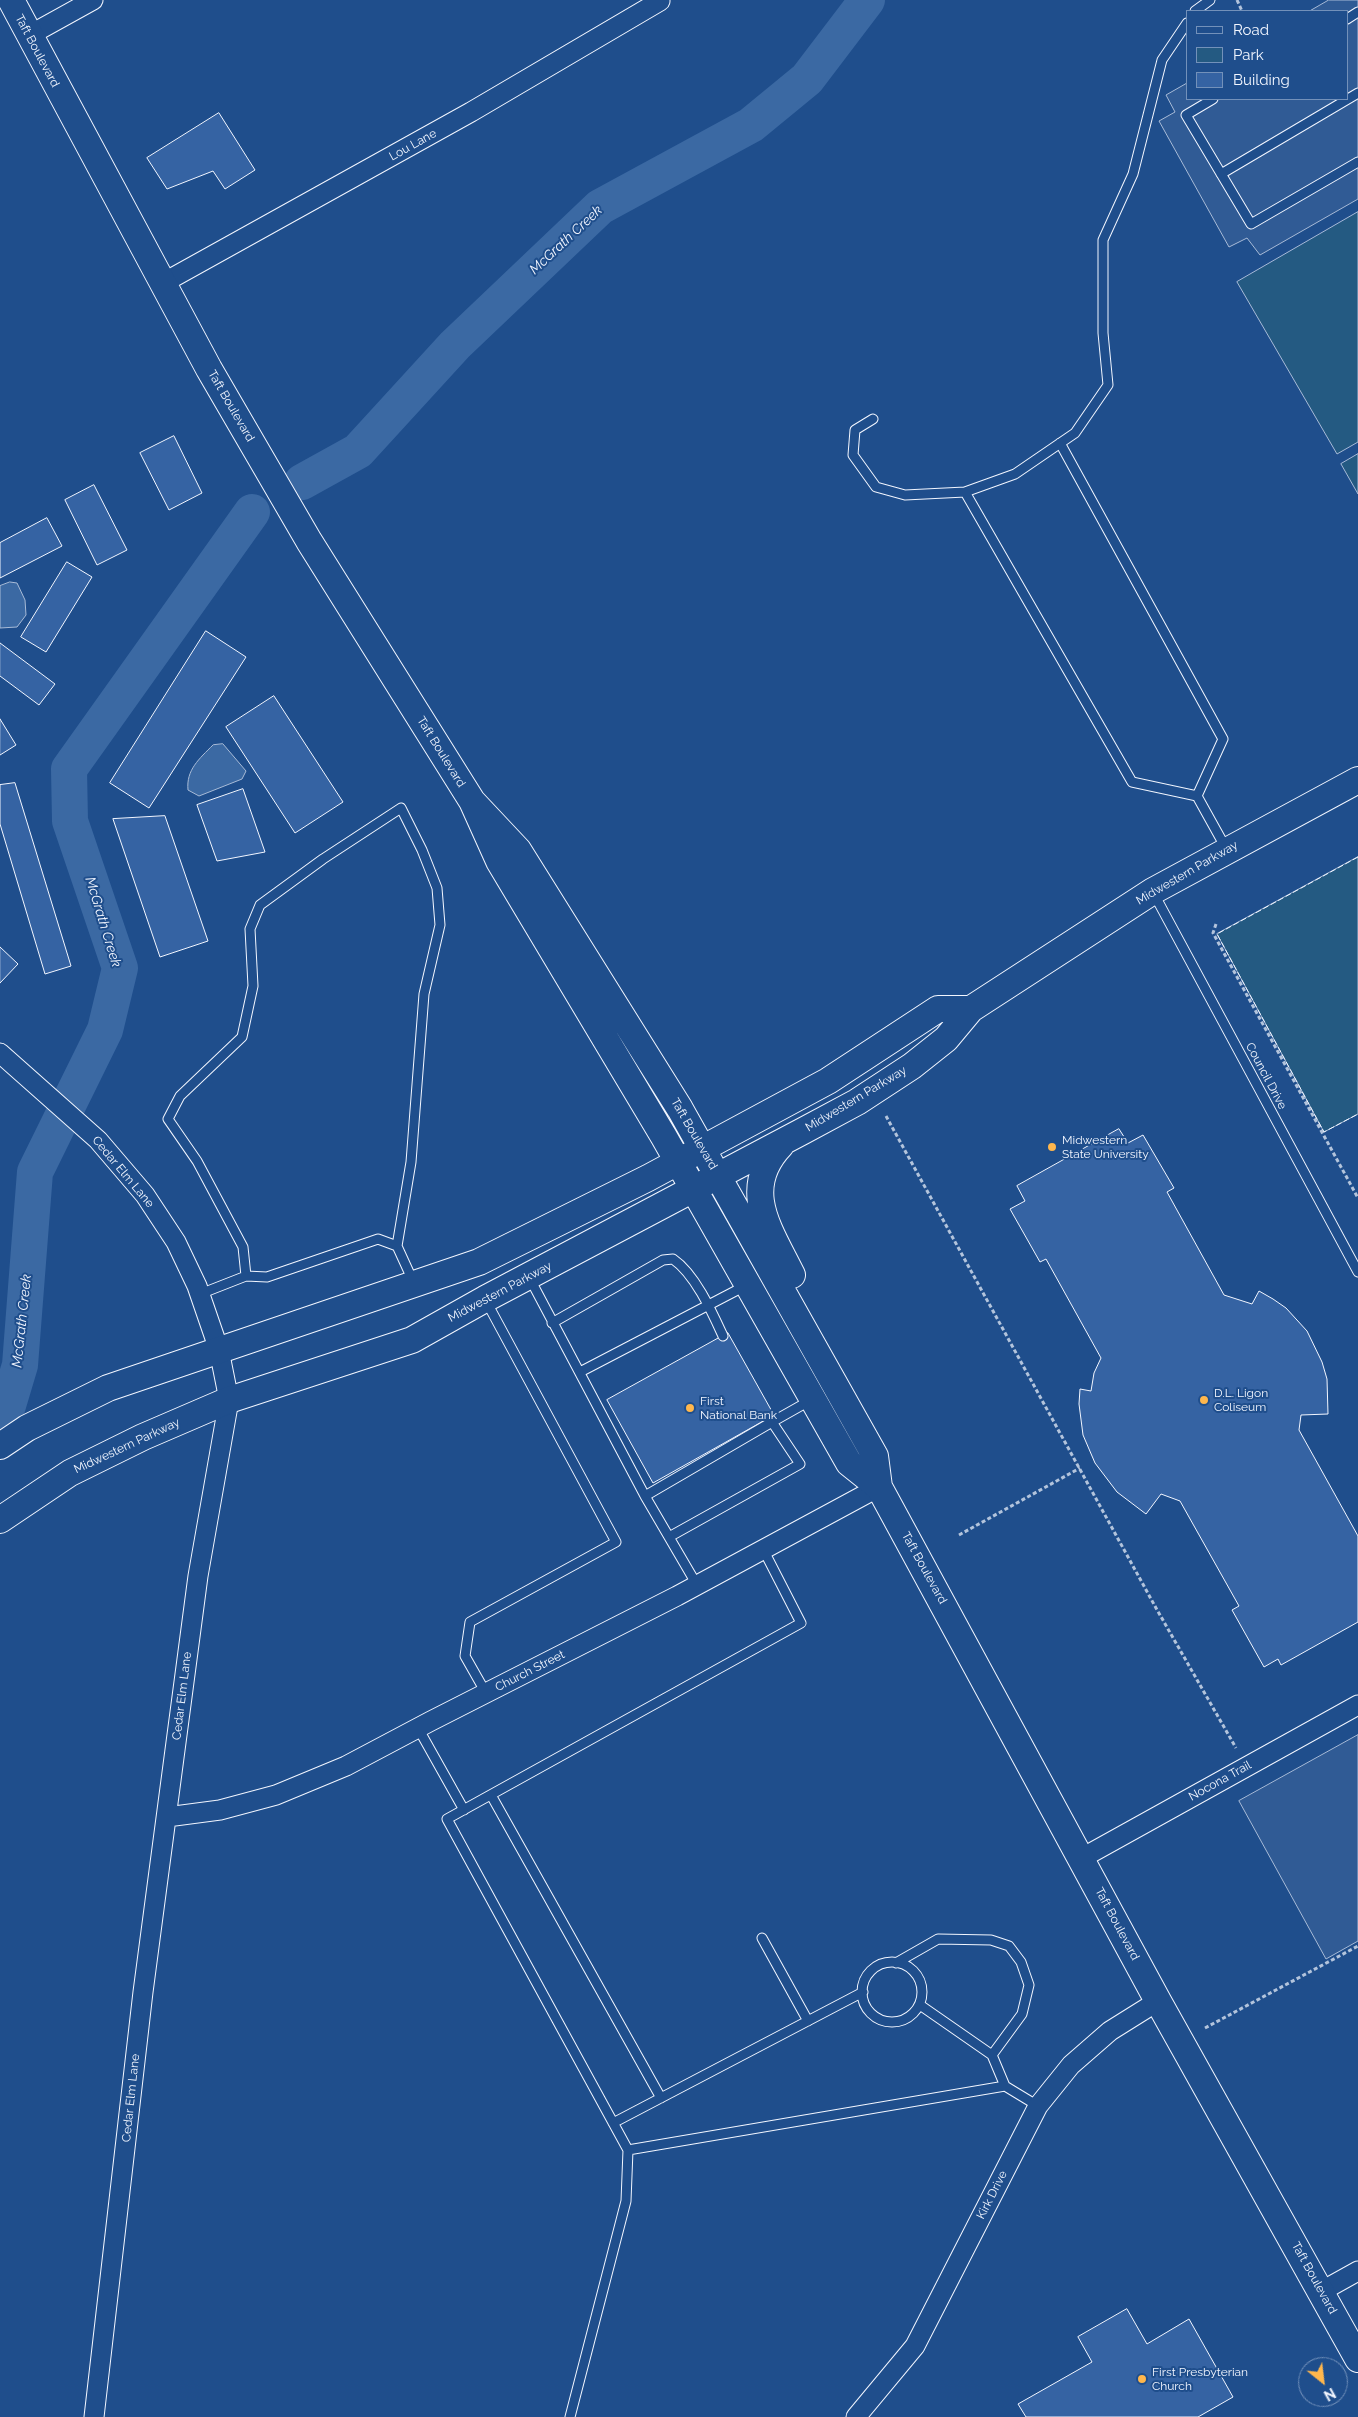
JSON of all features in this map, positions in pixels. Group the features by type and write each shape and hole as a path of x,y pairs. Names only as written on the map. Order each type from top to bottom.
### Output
{"street":[{"name":"Taft Boulevard","path":"11,0 28,36 209,369 309,540 472,801 499,862 678,1162 849,1463 879,1487 1158,2001 1322,2291 1358,2359"},
{"path":"28,36 93,0"},
{"name":"Lou Lane","path":"163,283 471,112 660,1"},
{"name":"Midwestern Parkway","path":"7,1515 70,1473 143,1437 229,1400 412,1340 528,1276 785,1141 856,1102 912,1066 946,1039 971,1009 1153,891 1358,780"},
{"name":"Taft Boulevard","path":"472,801 518,850 680,1109 876,1456 879,1487"},
{"path":"0,1446 27,1428 108,1388 479,1262 678,1162 828,1082 938,1009 971,1009"},
{"name":"Cedar Elm Lane","path":"0,1053 98,1140 145,1195 176,1242 200,1294 219,1350 229,1400 198,1576 143,1992 94,2417"},
{"path":"785,1141 772,1155 762,1172 759,1191 762,1210 814,1319 859,1426"},
{"name":"Church Street","path":"167,1816 220,1810 276,1795 346,1766 698,1585 879,1487"},
{"name":"Nocona Trail","path":"1082,1858 1358,1705"},
{"name":"Kirk Drive","path":"856,2417 915,2346 1038,2106 1071,2065 1103,2037 1158,2001"},
{"path":"1322,2291 1358,2271"}],"lane":[{"path":"1196,10 1210,0"},
{"path":"873,420 854,430 852,455 876,487 905,495 965,492 1015,474 1075,433 1108,385 1103,333 1103,240 1133,174 1162,60 1186,24"},
{"path":"1211,100 1186,115 1251,224 1358,162"},
{"path":"1221,174 1346,100"},
{"path":"1060,443 1223,739 1197,796"},
{"path":"965,492 1132,782 1197,796 1227,850"},
{"path":"246,1276 243,1247 197,1161 168,1119 180,1096 242,1037 254,986 250,929 260,904 323,859 401,808 422,850 437,888 440,925 424,994 411,1162 397,1246 414,1283"},
{"name":"Council Drive","path":"1153,891 1358,1272"},
{"path":"200,1294 246,1276 267,1277 378,1239 397,1246"},
{"path":"552,1323 663,1260 673,1259 681,1264 709,1305 723,1336"},
{"path":"528,1276 645,1496 698,1585"},
{"path":"580,1372 747,1285"},
{"path":"485,1299 616,1542 470,1622 465,1656 486,1693"},
{"path":"645,1496 771,1420 812,1399"},
{"path":"669,1537 800,1464 771,1420"},
{"path":"570,2417 626,2201 628,2150 447,1819 801,1623 763,1549"},
{"path":"418,1728 464,1810"},
{"path":"491,1795 661,2098"},
{"path":"762,1938 808,2021"},
{"path":"896,1963 912,1970 918,1978 922,1986 920,2005 907,2018 897,2022 887,2022 869,2012 863,1992 870,1973 877,1967 896,1963 938,1939 991,1940 1009,1946 1022,1962 1029,1985 1022,2014 992,2055"},
{"path":"614,2124 863,1992"},
{"path":"920,2005 992,2055 1005,2086 1038,2106"},
{"path":"628,2150 1005,2086"}],"path":[{"path":"1216,924 1213,933 1358,1198"},
{"path":"886,1116 1156,1608 1236,1748"},
{"path":"959,1535 1080,1468"},
{"path":"1206,2028 1358,1946"}],"green space":[{"path":"1358,212 1358,442 1337,454 1237,282"},
{"path":"1358,454 1358,494 1341,464"},
{"path":"1358,857 1358,1114 1324,1132 1217,934"}],"shaded area":[{"path":"1329,0 1358,0 1358,199 1260,255 1247,238 1229,247 1159,121 1175,112 1166,95 1186,84 1186,100 1348,100 1348,10 1312,10"},
{"path":"10,582 17,583 25,600 26,615 17,627 0,628 0,586"},
{"path":"223,744 246,771 242,779 199,796 188,790 189,776 195,765 213,745"},
{"path":"1358,1735 1358,1941 1326,1959 1239,1801"}],"building":[{"path":"219,113 255,170 225,189 213,171 167,189 147,158"},
{"path":"174,436 202,493 169,510 140,453"},
{"path":"94,485 127,550 97,565 65,500"},
{"path":"47,518 62,546 0,578 0,543"},
{"path":"67,562 92,577 46,652 21,637"},
{"path":"206,631 246,657 149,808 110,783"},
{"path":"0,643 55,684 39,705 0,676"},
{"path":"274,696 343,802 295,833 226,727"},
{"path":"0,719 16,745 0,755"},
{"path":"15,783 71,966 45,974 0,824 0,785"},
{"path":"243,789 265,852 217,861 197,805"},
{"path":"165,816 208,941 160,957 113,819"},
{"path":"0,947 18,964 0,983"},
{"name":"D.L. Ligon Coliseum","path":"1119,1129 1128,1143 1143,1135 1174,1188 1167,1192 1224,1295 1252,1304 1259,1291 1273,1299 1286,1308 1307,1331 1322,1362 1327,1379 1328,1414 1301,1415 1299,1430 1358,1536 1358,1622 1281,1665 1278,1659 1264,1667 1232,1610 1239,1606 1180,1501 1161,1494 1146,1514 1117,1492 1095,1463 1083,1435 1079,1404 1080,1389 1091,1391 1094,1373 1101,1358 1046,1259 1040,1262 1010,1209 1025,1201 1017,1186"},
{"name":"First National Bank","path":"728,1333 774,1415 653,1483 607,1400"},
{"name":"First Presbyterian Church","path":"1127,2309 1147,2344 1189,2319 1233,2397 1198,2417 1026,2417 1018,2404 1092,2362 1078,2337"}],"waterway":[{"name":"McGrath Creek","path":"302,482 358,451 455,345 600,207 751,125 807,79 867,0"},
{"name":"McGrath Creek","path":"0,1432 20,1365 35,1172 105,1030 120,968 70,821 69,769 252,512"}],"fence":[{"path":"1358,857 1217,934 1324,1132 1358,1114"}],"place":[{"name":"Midwestern State University","path":"1052,1147"},
{"name":"D.L. Ligon Coliseum","path":"1204,1400"},
{"name":"First National Bank","path":"690,1408"},
{"name":"First Presbyterian Church","path":"1142,2379"}]}
